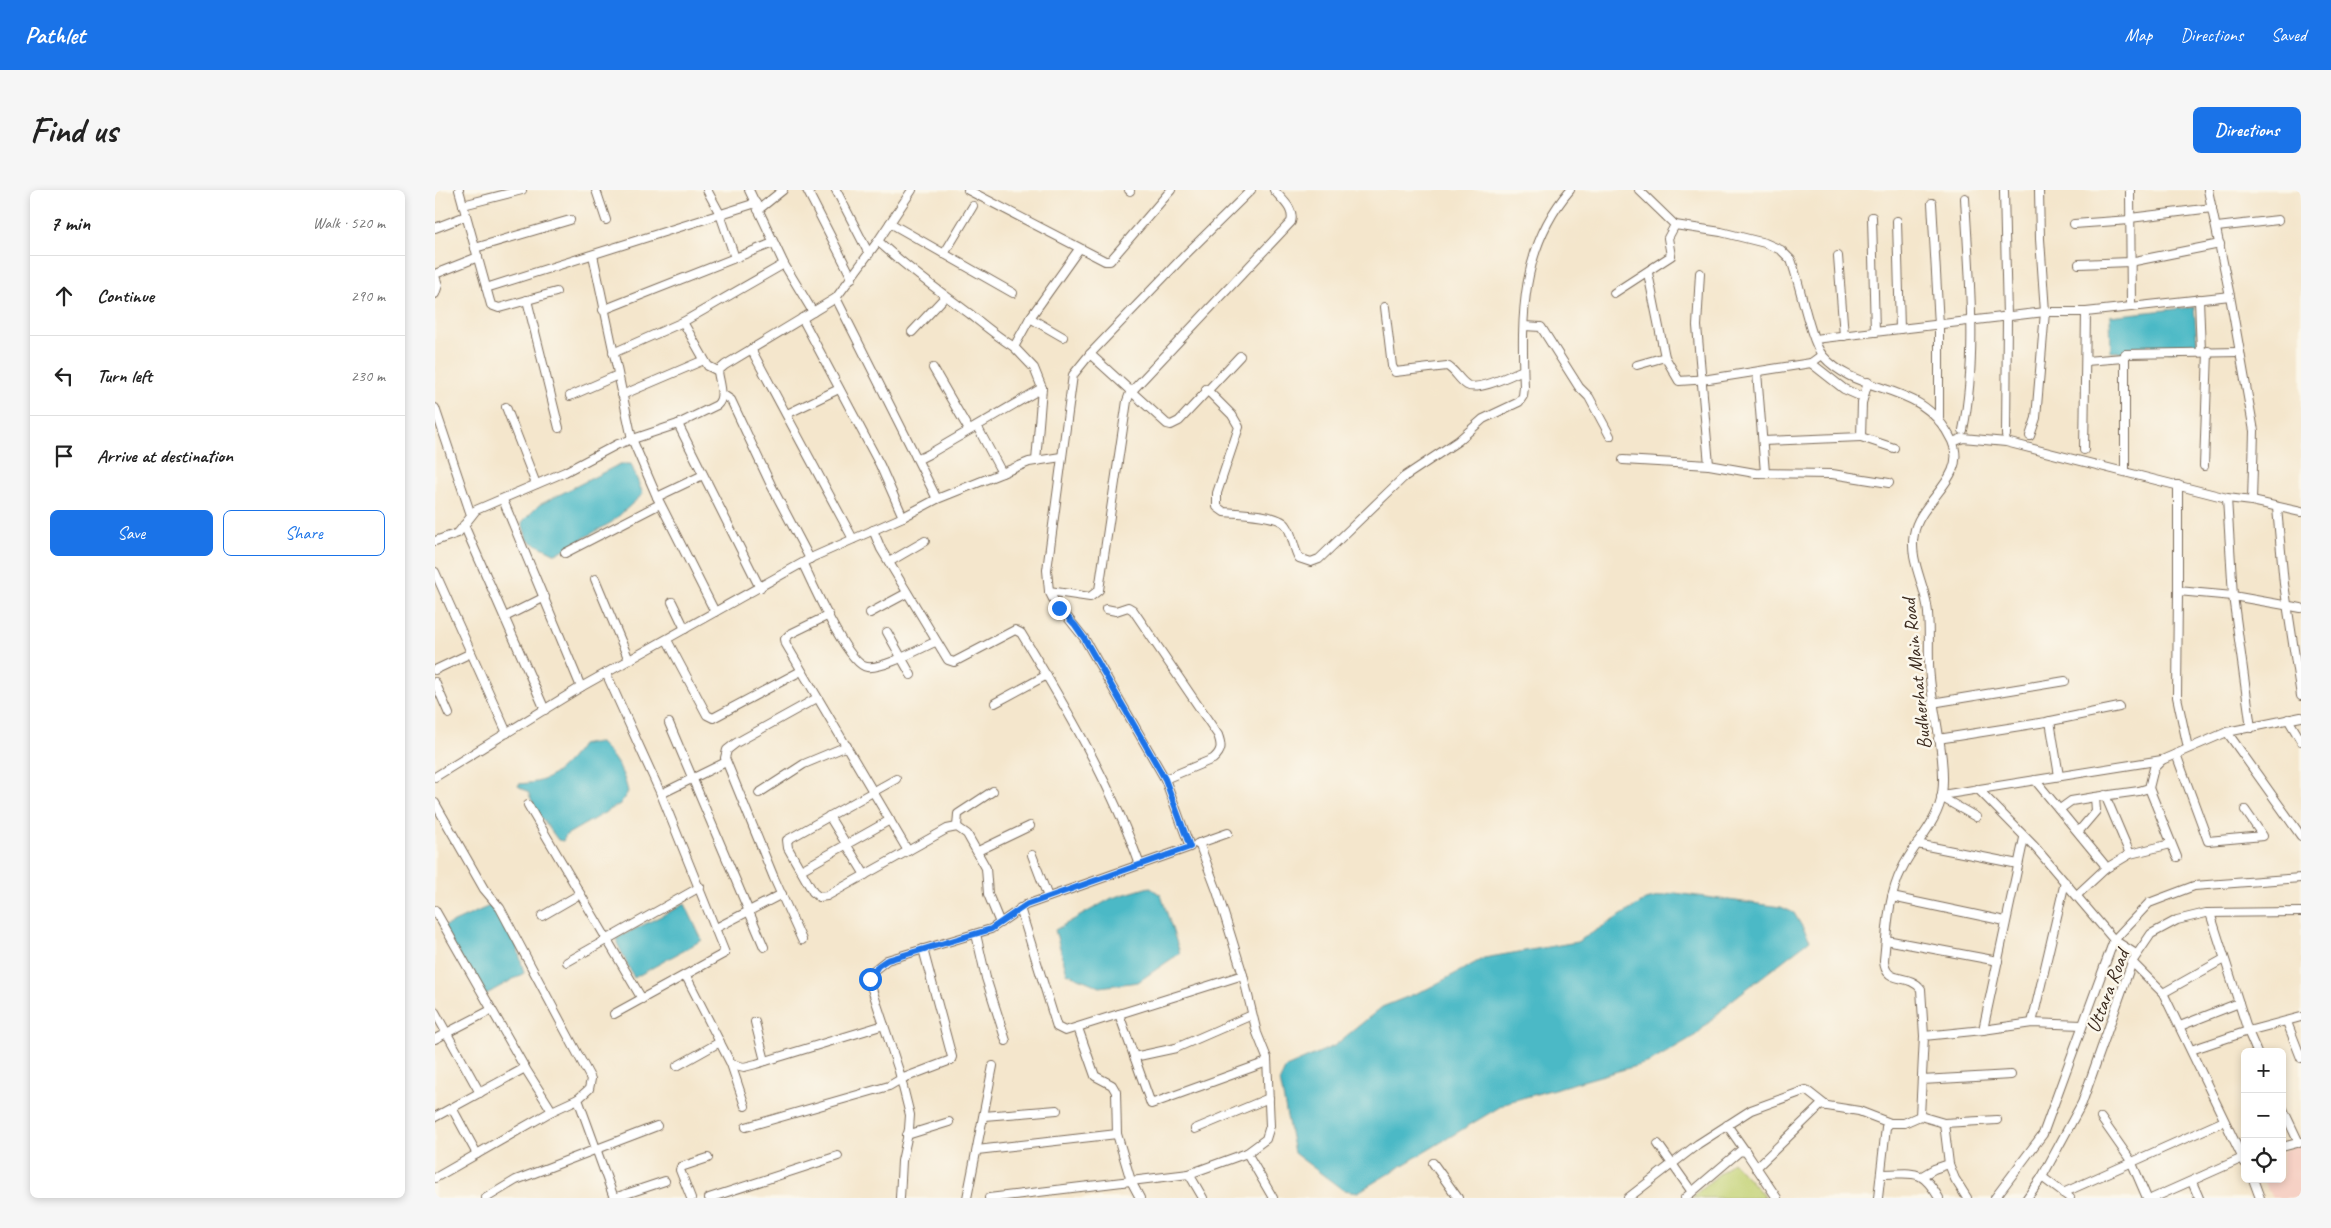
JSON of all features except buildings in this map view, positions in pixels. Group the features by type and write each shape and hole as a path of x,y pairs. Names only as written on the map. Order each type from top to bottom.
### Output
{"street":[{"path":"459,190 491,305 495,307 556,292"},
{"path":"463,206 522,190"},
{"path":"596,190 606,220"},
{"path":"707,190 720,214 735,258"},
{"path":"749,190 784,264 813,312"},
{"path":"486,288 720,214 757,206 783,190"},
{"path":"807,190 852,278"},
{"path":"836,190 869,254"},
{"path":"718,371 725,364 836,298 879,241 911,190"},
{"path":"968,190 1105,261 1110,261 1171,190"},
{"path":"1190,847 1165,779 1084,638 1071,620 1059,608 1049,592 1047,570 1073,375 1090,354 1251,190"},
{"path":"1049,592 1090,596 1099,590 1127,401 1130,393 1291,222 1293,216 1290,208 1274,190"},
{"path":"1206,389 1232,415 1239,427 1217,493 1217,508 1224,512 1283,521 1290,532 1299,558 1311,562 1327,553 1404,476 1458,441 1483,419 1519,402 1523,396 1526,283 1536,250 1555,209 1570,190"},
{"path":"1639,190 1675,225 1742,236 1781,250 1791,260 1795,268 1815,339 1822,355 1840,370 1911,398 1932,413 1953,442 1963,438 2006,442 2227,498 2252,501 2301,512"},
{"path":"2030,436 2036,418 2045,312 2039,190"},
{"path":"2130,190 2131,306"},
{"path":"2208,190 2231,296 2254,431 2252,501"},
{"path":"2004,191 2007,317 2006,435"},
{"path":"1963,430 1970,382 1971,322 1965,198"},
{"path":"1932,204 1939,324 1939,421"},
{"path":"944,254 973,206"},
{"path":"2074,224 2212,208"},
{"path":"435,228 466,216"},
{"path":"1872,217 1875,332"},
{"path":"475,248 570,220"},
{"path":"2217,227 2278,220"},
{"path":"1897,222 1900,329"},
{"path":"890,223 1013,293"},
{"path":"1614,293 1671,256 1668,238 1675,225"},
{"path":"879,241 906,267 993,334 1014,347 1034,368 1042,388 1036,461"},
{"path":"603,310 773,243"},
{"path":"2079,264 2130,262 2220,244"},
{"path":"1014,347 1030,318 1079,249"},
{"path":"593,255 603,310 632,439 659,500 715,612"},
{"path":"1838,256 1844,336"},
{"path":"435,294 438,285 435,275 477,257"},
{"path":"613,353 683,322 784,264"},
{"path":"1648,272 1665,357 1679,381 1757,372 1811,363 1822,355"},
{"path":"1700,273 1697,326 1709,465"},
{"path":"1815,339 2045,312 2086,312 2231,296"},
{"path":"912,332 945,297"},
{"path":"836,298 937,499"},
{"path":"2199,299 2205,351 2204,466"},
{"path":"527,300 559,428"},
{"path":"1385,307 1392,366 1395,372 1447,366 1468,386 1474,386 1485,385 1523,370"},
{"path":"2084,450 2086,312"},
{"path":"802,318 880,465 903,517"},
{"path":"1030,318 1063,337"},
{"path":"683,322 710,369 718,371"},
{"path":"1524,326 1541,327 1579,387 1589,398 1609,436"},
{"path":"751,349 853,539"},
{"path":"2125,471 2123,358 2127,353 2241,352"},
{"path":"1090,354 1130,393 1167,424 1171,425 1179,421 1206,389 1240,356"},
{"path":"1637,364 1665,357"},
{"path":"2086,361 2123,358"},
{"path":"622,395 704,360"},
{"path":"1811,363 1843,389 1862,397"},
{"path":"933,368 969,430"},
{"path":"435,541 458,533 476,510 503,500 632,439 678,424 717,405 721,402 722,394 718,371"},
{"path":"1757,372 1765,474"},
{"path":"570,396 618,375"},
{"path":"1861,437 1862,397 1868,382"},
{"path":"916,457 924,456 1042,388"},
{"path":"787,414 839,389"},
{"path":"722,394 731,400 843,644 859,665 868,667 901,657 935,642"},
{"path":"505,407 537,484"},
{"path":"435,408 471,516"},
{"path":"678,424 760,588"},
{"path":"979,430 1002,473"},
{"path":"1763,441 1861,437 1894,448"},
{"name":"Budherhat Main Road","path":"1920,1116 1925,1036 1921,989 1917,983 1888,974 1885,970 1886,940 1892,897 1902,868 1936,812 1942,796 1938,739 1932,703 1929,664 1929,611 1913,550 1914,533 1924,508 1952,472 1955,451 1953,442"},
{"path":"435,777 581,687 806,561 903,517 937,499 1036,461 1061,457"},
{"path":"1623,460 1709,465 1765,474 1832,474 1889,484"},
{"path":"565,553 703,474"},
{"path":"2178,485 2177,697 2188,748"},
{"path":"2227,498 2233,596 2251,728"},
{"path":"503,500 581,687"},
{"path":"2277,508 2284,584 2301,696"},
{"path":"464,525 545,710"},
{"path":"873,530 935,642 948,660 954,662 1015,630 1021,634 1047,675 1124,821 1140,865"},
{"path":"889,562 925,541"},
{"path":"435,572 507,733"},
{"path":"595,579 629,660"},
{"path":"2178,591 2233,596 2301,608"},
{"path":"870,613 907,592"},
{"path":"505,617 545,597"},
{"path":"672,602 685,629"},
{"path":"1106,609 1116,611 1128,608 1133,610 1218,735 1222,745 1219,753 1213,759 1165,779"},
{"path":"829,615 790,634 785,639 801,671 908,851"},
{"path":"887,632 911,675"},
{"path":"667,640 707,715 713,718 801,671"},
{"path":"435,670 471,653"},
{"path":"606,673 661,794 700,887 724,954 614,1014"},
{"path":"995,703 1047,675"},
{"path":"1932,703 2065,681"},
{"path":"435,682 449,714"},
{"path":"802,940 726,762 727,750 736,743 817,698"},
{"path":"1938,739 2050,721 2119,707"},
{"path":"1942,796 2162,760 2227,732 2301,717"},
{"path":"2288,719 2301,741"},
{"path":"2050,721 2059,776"},
{"path":"669,723 747,912 764,947"},
{"path":"2227,732 2301,836"},
{"path":"759,793 804,764 847,746"},
{"path":"2176,754 2208,841 2263,836 2245,810"},
{"path":"2162,760 2154,768 2149,788 2177,857"},
{"path":"661,794 726,762"},
{"path":"896,779 787,840 788,848 813,892 819,897 827,896 947,829 957,827 964,831 978,851 986,868 988,894 1000,923"},
{"path":"2035,780 2079,831 2104,864 2105,869"},
{"path":"2060,809 2071,801 2149,788"},
{"path":"1978,789 2077,895 2093,917 2115,940 2136,954"},
{"path":"957,827 958,814 993,791"},
{"path":"2105,795 2130,854"},
{"path":"1942,796 1975,818"},
{"path":"2079,831 2096,811 2095,797"},
{"path":"435,803 485,889 500,908 591,1079 589,1089 578,1099 552,1111 435,1178"},
{"path":"528,804 642,999"},
{"path":"829,816 865,875"},
{"path":"801,870 890,820"},
{"path":"978,851 1031,826"},
{"path":"900,1198 902,1161 910,1116 901,1079 871,986 870,979 873,972 887,960 991,929 1020,908 1227,833"},
{"path":"1983,1030 2024,838"},
{"path":"989,1198 1079,1189 1189,1174 1247,1153 1266,1139 1270,1126 1267,1062 1217,891 1199,843"},
{"path":"1917,844 2018,864"},
{"path":"2077,895 2105,869 2130,854 2171,844"},
{"path":"1032,855 1048,897"},
{"path":"1995,1198 2043,1134 2115,940 2149,902 2194,886 2301,878"},
{"path":"2032,1023 2065,882"},
{"path":"567,962 700,887"},
{"path":"543,916 580,894"},
{"path":"716,928 782,894"},
{"path":"1892,897 2005,921"},
{"path":"1020,908 1057,1027 1065,1031 1243,975"},
{"path":"435,910 491,1010 552,1111"},
{"name":"Uttara Road","path":"2027,1198 2042,1177 2082,1103 2132,962 2151,934 2177,920 2210,913 2301,912"},
{"path":"2210,913 2248,1031 2255,1048"},
{"path":"976,934 986,978 1006,1041"},
{"path":"1886,940 1998,961"},
{"path":"746,1127 889,1086 901,1079 947,1062 952,1057 923,949"},
{"path":"2163,993 2224,959"},
{"path":"2132,962 2163,993 2241,1153"},
{"path":"686,976 731,1064 745,1106"},
{"path":"2180,1026 2239,1003"},
{"path":"435,1039 491,1010"},
{"path":"435,1012 480,1093"},
{"path":"1119,1014 1151,1104 1267,1062"},
{"path":"1134,1056 1176,1048 1252,1015"},
{"path":"2191,1050 2248,1031 2301,1017"},
{"path":"755,1022 765,1061"},
{"path":"2287,1022 2301,1058"},
{"path":"1925,1036 2032,1023 2082,1025"},
{"path":"731,1064 744,1067 884,1025"},
{"path":"1078,1028 1095,1076 1112,1084 1116,1092 1117,1134 1131,1181 1140,1198"},
{"path":"677,1066 720,1042"},
{"path":"967,1198 993,1066"},
{"path":"435,1117 525,1068"},
{"path":"1922,1080 2011,1075"},
{"path":"1628,1198 1668,1161 1751,1110 1806,1090 1825,1105 1859,1111 1890,1123 1904,1123 1920,1116 1944,1123 1997,1120"},
{"path":"1195,1129 1269,1098"},
{"path":"578,1099 614,1198 665,1181"},
{"path":"1756,1168 1817,1107 1825,1105"},
{"path":"452,1108 477,1154"},
{"path":"983,1116 1057,1110"},
{"path":"2286,1115 2300,1143 2286,1146"},
{"path":"2101,1118 2131,1162 2147,1198"},
{"path":"2042,1177 2066,1195 2131,1162 2224,1121"},
{"path":"907,1135 949,1122"},
{"path":"1878,1198 1883,1136 1886,1127 1890,1123"},
{"path":"1944,1123 1949,1164 1955,1179 1967,1198"},
{"path":"1727,1125 1777,1198"},
{"path":"487,1198 516,1180 657,1126"},
{"path":"977,1150 1117,1134"},
{"path":"1660,1146 1668,1161 1692,1192"},
{"path":"1685,1198 1740,1151 1746,1152"},
{"path":"1247,1153 1273,1198"},
{"path":"709,1198 838,1156"},
{"path":"691,1198 680,1170 681,1166 708,1158"},
{"path":"2153,1198 2241,1160"},
{"path":"1433,1162 1458,1198"},
{"path":"1922,1176 1934,1168 1949,1164"},
{"path":"1189,1174 1203,1198"},
{"path":"1881,1174 1922,1176 1926,1178 1939,1198"},
{"path":"2192,1182 2199,1198"},
{"path":"2254,1183 2260,1198"},
{"path":"1074,1198 1079,1189"}],"shaded area":[{"path":"2301,1144 2301,1198 2272,1198 2264,1183 2286,1183 2286,1150"}],"green space":[{"path":"1733,1162 1766,1198 1691,1198"}],"water":[{"path":"2194,307 2197,343 2174,351 2111,352 2110,316"},
{"path":"620,464 631,464 643,494 612,522 556,554 527,540 522,522 539,505"},
{"path":"600,743 614,759 624,778 628,792 620,804 566,835 563,841 558,840 539,816 528,792 518,786 519,784 537,782 548,778 574,755 581,745"},
{"path":"1149,887 1161,895 1180,953 1138,982 1100,987 1067,973 1055,930 1112,898"},
{"path":"1675,893 1781,907 1794,913 1810,940 1732,1000 1696,1035 1650,1062 1508,1102 1358,1192 1343,1190 1294,1153 1280,1080 1286,1067 1334,1046 1382,1007 1427,989 1484,958 1577,942 1646,900"},
{"path":"494,904 514,934 524,973 483,996 443,927"},
{"path":"685,904 702,940 634,978 617,943 617,938"}],"route":[{"path":"870,979 878,966 887,960 991,929 1026,905 1190,847 1165,779 1084,638 1059,608"}]}
